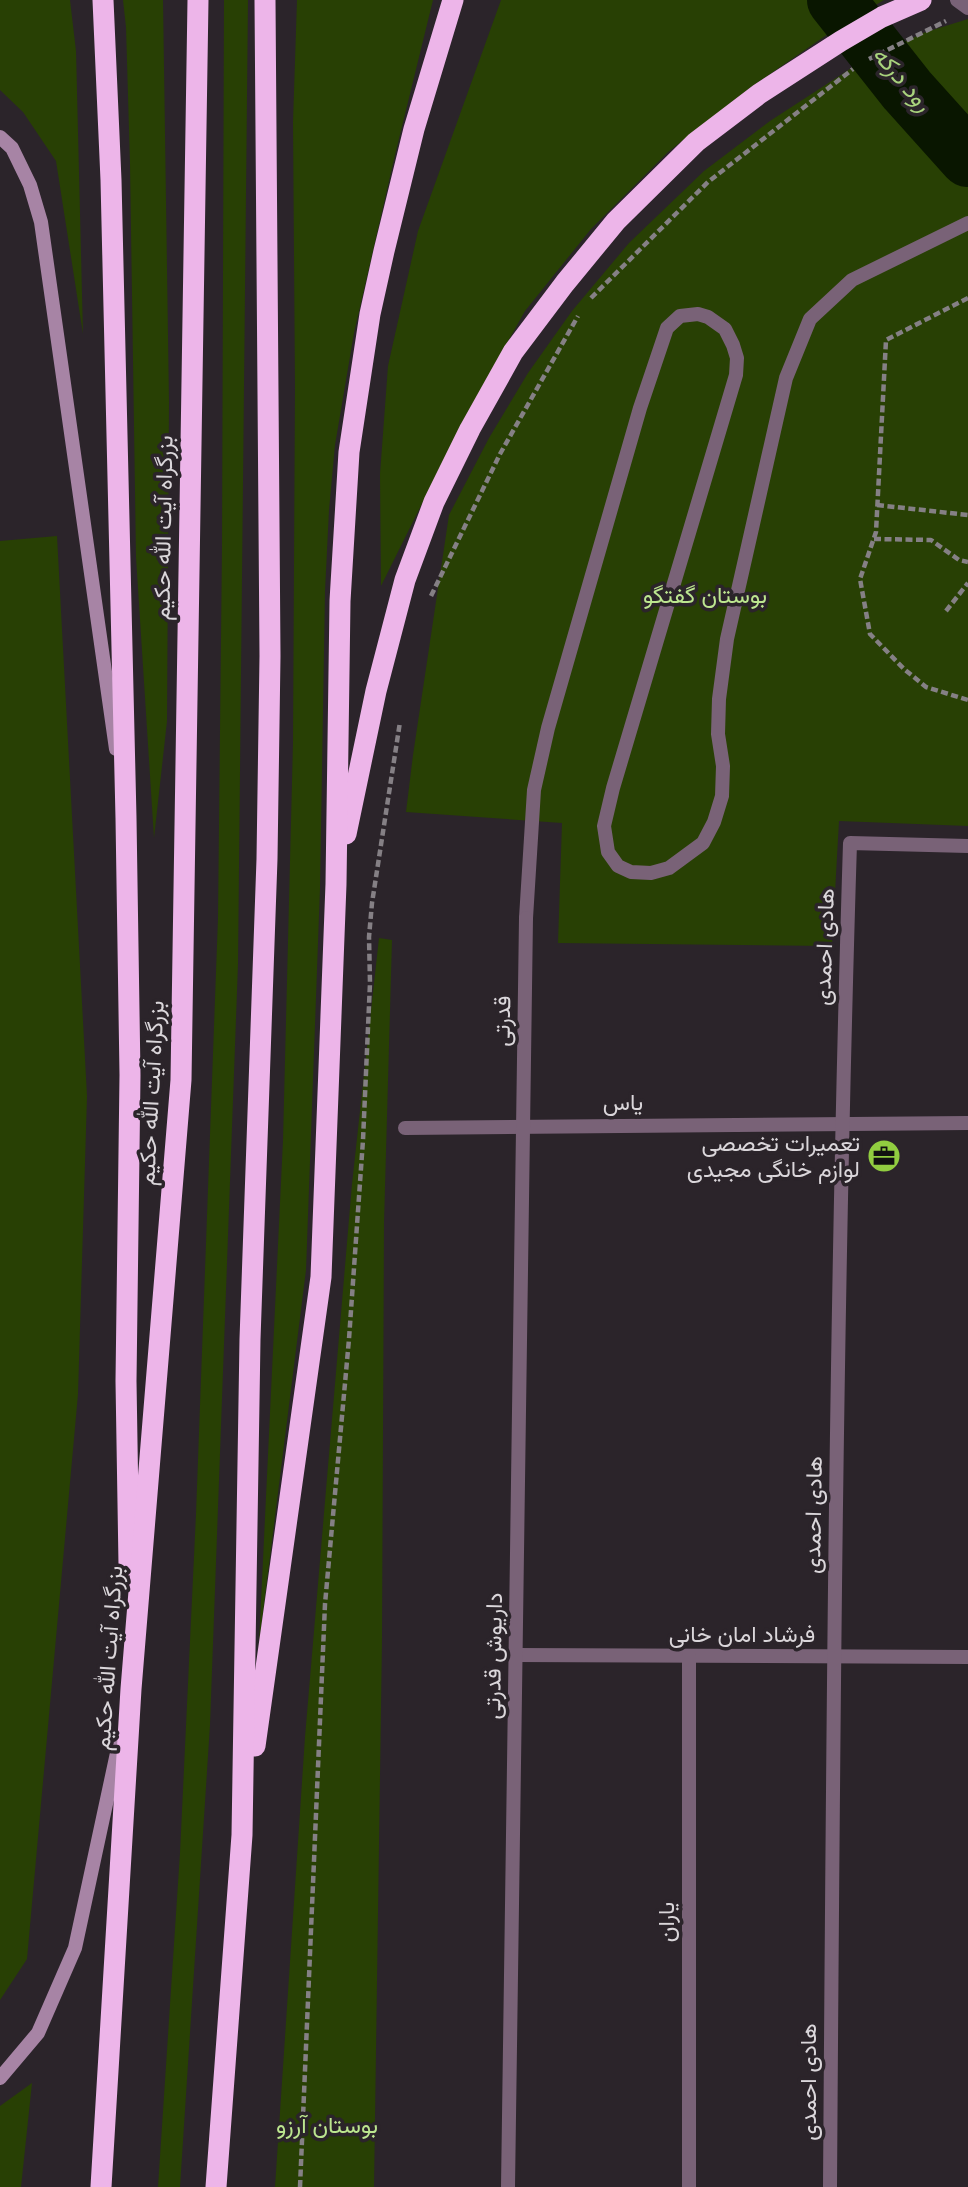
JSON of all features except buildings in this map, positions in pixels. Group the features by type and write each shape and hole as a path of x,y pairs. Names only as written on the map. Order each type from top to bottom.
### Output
{"highway":[{"path":"103,0 111,180 126,818 130,1075 126,1381 131,1689"},
{"name":"بزرگراه آیت الله حکیم","path":"101,2187 131,1689 181,1080 198,0"},
{"path":"216,2187 242,1835 250,1339 267,859 270,656 265,0"},
{"path":"242,1835 321,1277 336,884 340,601 349,452 370,314 381,263 414,129 453,0"},
{"path":"336,884 376,691 405,580 434,502 470,429 513,352 616,221 696,142 759,94 832,46 881,17 921,0"}],"main road":[{"path":"0,137 12,148 30,185 41,222 126,818"},
{"path":"0,2078 38,2033 75,1948 131,1689"}],"street":[{"path":"957,0 968,8"},
{"name":"قدرتی","path":"522,1126 526,918 534,790 548,728 640,408 667,328 680,316 698,314 708,317 725,329 737,358 736,375 604,826 608,852 618,866 631,872 651,873 669,868 704,843 715,822 722,796 719,699 727,639 786,377 810,319 852,280 968,223"},
{"name":"هادی احمدی","path":"830,2187 833,1657 842,1123 850,843 968,846"},
{"name":"یاس","path":"405,1128 968,1123"},
{"name":"داریوش قدرتی","path":"508,2187 522,1126"},
{"name":"فرشاد امان خانی","path":"515,1656 968,1657"},
{"name":"یاران","path":"689,1656 689,2187"}],"path":[{"path":"425,607 500,454 583,306 717,174 859,64 947,20"},
{"path":"968,298 886,340 876,532 860,579 870,634 926,687 968,699"},
{"path":"877,505 968,515"},
{"path":"873,539 931,540 959,560 968,562"},
{"path":"946,611 968,583"},
{"path":"300,2187 325,1604 349,1339 362,1154 370,983 369,937 401,713"}],"green space":[{"path":"0,0 70,0 76,51 83,334 56,161 23,112 0,90"},
{"path":"123,0 163,0 169,402 167,721 154,838 136,557 130,164"},
{"path":"224,0 248,0 238,964 210,1725 180,2187 158,2187 180,1853 196,1514 218,918"},
{"path":"297,0 433,0 354,333 335,445 325,591 320,888 306,1270 259,1644 283,1140 293,742 293,122"},
{"path":"501,0 884,0 831,32 751,87 668,152 591,229 525,311 463,421 381,586 380,474 388,366 418,231"},
{"name":"بوستان گفتگو","path":"968,19 968,826 839,821 832,946 558,943 562,823 406,812 449,515 489,438 528,373 572,311 629,243 704,171 770,121 853,67 923,33"},
{"path":"57,536 87,1096 78,1394 27,1959 0,2000 0,541"},
{"name":"بوستان آرزو","path":"379,938 392,940 384,1222 382,1639 374,2187 275,2187 305,1737 352,1184"},
{"path":"32,2083 21,2187 0,2187 0,2106"}],"waterway":[{"name":"رود درکه","path":"836,0 907,90 968,158"}],"place":[{"name":"تعمیرات تخصصی لوازم خانگی مجیدی","path":"884,1156"}]}
